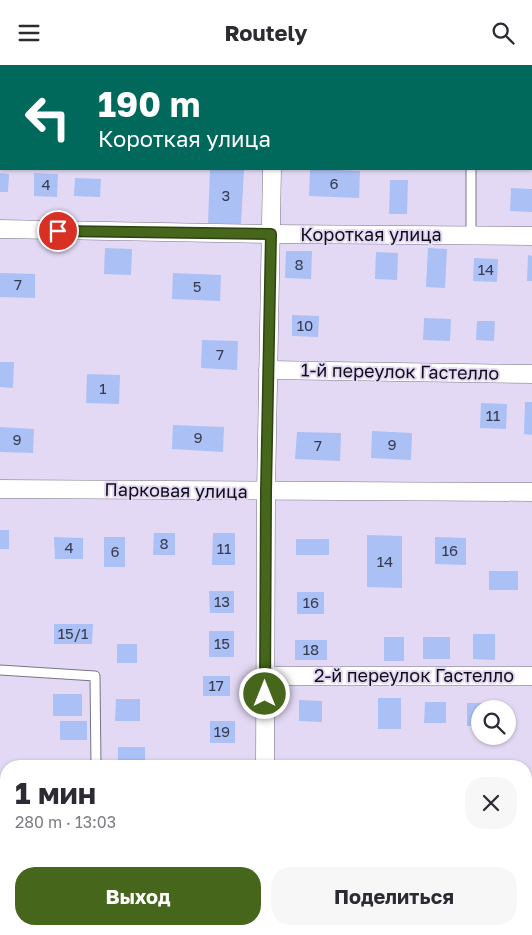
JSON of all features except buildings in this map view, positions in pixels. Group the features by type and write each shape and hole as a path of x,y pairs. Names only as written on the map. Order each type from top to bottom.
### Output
{"street":[{"path":"265,760 266,492 272,170"},
{"name":"Короткая улица","path":"0,229 532,236"},
{"name":"1-й переулок Гастелло","path":"268,370 532,374"},
{"name":"Парковая улица","path":"0,489 532,492"},
{"name":"2-й переулок Гастелло","path":"265,677 532,676"}],"lane":[{"path":"471,170 471,235"},
{"path":"0,670 95,676 96,760"}],"route":[{"path":"58,231 271,234 266,492 265,694"}]}
